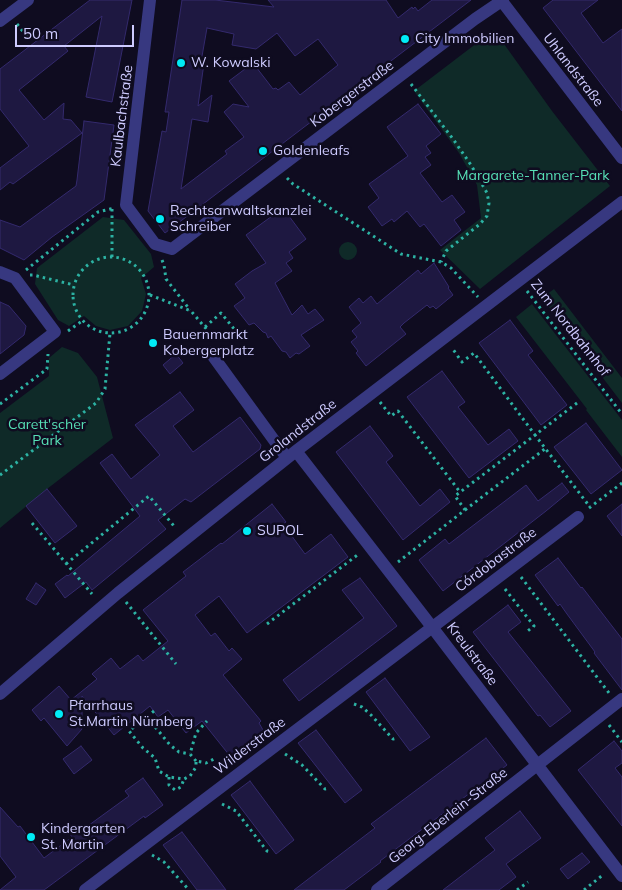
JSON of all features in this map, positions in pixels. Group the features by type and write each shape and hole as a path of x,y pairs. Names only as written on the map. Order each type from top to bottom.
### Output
{"street":[{"path":"0,21 28,0"},
{"name":"Kaulbachstraße","path":"126,205 150,0"},
{"name":"Kobergerstraße","path":"155,244 172,249 502,0"},
{"name":"Uhlandstraße","path":"502,0 622,158"},
{"name":"Grolandstraße","path":"0,694 118,593 291,454 622,202"},
{"path":"126,205 155,244"},
{"path":"0,272 15,278 55,332 0,374"},
{"name":"Kreulstraße","path":"210,352 291,454 388,570 618,871"},
{"name":"Córdobastraße","path":"432,627 578,516"},
{"name":"Wilderstraße","path":"85,890 432,627"},
{"name":"Georg-Eberlein-Straße","path":"377,890 619,701"}],"path":[{"path":"18,26 29,39"},
{"path":"403,74 463,153 487,193 489,203 487,216 480,224 446,251 441,262"},
{"path":"279,168 292,184 401,254 441,262 451,268 486,306"},
{"path":"15,278 98,212 126,205"},
{"path":"112,209 112,256"},
{"path":"155,244 164,265 166,278 208,330 210,352"},
{"path":"112,256 129,261 144,275 150,295 145,314 128,329 110,334 94,330 82,321 73,302 74,285 82,270 95,260 112,256"},
{"path":"15,278 33,274 74,285"},
{"name":"Zum Nordbahnhof","path":"519,280 622,414"},
{"path":"150,295 191,311"},
{"path":"205,326 221,313 235,330"},
{"path":"0,475 96,403 105,390 110,334"},
{"path":"462,362 474,353 590,507"},
{"path":"0,404 47,369 48,354"},
{"path":"465,510 455,496 577,403"},
{"path":"391,416 398,411 460,492"},
{"path":"388,570 546,448"},
{"path":"578,516 622,483"},
{"path":"66,564 149,496 174,526"},
{"path":"32,523 92,594"},
{"path":"267,624 369,546"},
{"path":"513,567 619,701"},
{"path":"498,578 534,626 525,633"},
{"path":"133,611 176,664"},
{"path":"340,696 362,707 393,739 397,738"},
{"path":"147,717 170,745 179,752 190,754 196,761 196,767 190,776 184,779 169,777 159,771 155,758 143,748 129,731 154,711"},
{"path":"601,715 622,742"},
{"path":"190,754 196,733 207,721"},
{"path":"274,747 302,765 325,789 328,788"},
{"path":"196,761 206,762 214,759"},
{"path":"169,777 169,785 175,790 181,787 184,779"},
{"path":"208,797 236,811 266,851 271,852"},
{"path":"141,848 164,862 189,890"},
{"path":"584,890 618,871"},
{"path":"517,890 528,882"}],"green space":[{"name":"Margarete-Tanner-Park","path":"494,30 552,111 610,186 480,289 440,250 481,218 477,185 459,153 414,91"},
{"path":"103,217 124,220 151,254 154,267 141,278 146,294 142,311 128,326 110,330 96,326 84,316 69,326 58,320 35,284 37,268"},
{"path":"348,242 354,245 357,251 354,257 348,260 342,257 339,251 342,245"},
{"path":"554,289 622,378 622,403 542,298"},
{"path":"532,304 622,420 622,457 516,317"},
{"name":"Carett'scher Park","path":"62,347 78,353 97,377 113,438 0,528 0,413 49,376 49,358"}],"building":[{"path":"90,0 132,0 112,102 86,97 102,16 64,46 68,51 19,90 44,120 64,103 63,119 71,120 82,133 13,184 10,182 0,190 0,168 29,146 0,109 0,69"},
{"path":"182,0 215,0 274,7 268,0 386,0 398,18 412,7 413,9 415,7 418,11 432,0 471,0 165,233 148,211 162,131 166,132 169,112 165,112","holes":["207,28 234,34 232,45 256,49 277,33 295,56 318,39 338,65 300,95 289,82 278,90 276,88 273,89 253,63 229,81 249,107 233,104 224,112 244,137 225,151 227,154 181,189 192,119 208,122 212,95 198,106 204,63 201,62"]},
{"path":"553,0 598,0 581,13 603,43 622,29 622,111 543,8"},
{"path":"418,104 441,134 426,146 431,153 425,157 431,165 420,173 442,202 452,195 465,212 454,220 461,230 441,246 424,224 420,227 407,211 394,222 392,219 382,226 368,207 379,198 369,184 408,156 387,127"},
{"path":"84,121 114,125 104,200 52,237 24,260 0,248 0,220 20,227 76,186"},
{"path":"283,208 306,239 289,252 293,258 286,263 292,271 275,283 292,315 302,305 308,314 315,309 324,320 301,335 310,346 290,358 271,336 268,338 266,333 254,323 249,325 234,306 245,298 235,284 266,263 246,235"},
{"path":"434,263 453,295 436,309 433,306 430,308 427,305 404,323 400,327 406,334 366,366 356,353 358,351 351,342 357,337 352,331 361,323 349,307 359,298 363,303 371,296 377,304 418,270 421,274"},
{"path":"0,302 9,306 26,326 24,335 0,354"},
{"path":"510,320 533,351 528,355 567,405 541,425 479,343"},
{"path":"176,354 183,363 170,374 163,365"},
{"path":"442,371 465,402 458,407 488,445 509,429 518,441 469,478 407,397"},
{"path":"180,392 194,410 173,426 193,452 240,417 261,445 260,449 191,502 185,499 158,520 166,529 92,590 86,582 65,598 55,584 68,576 140,516 100,463 112,454 131,479 160,455 135,425"},
{"path":"586,423 622,470 591,494 554,447"},
{"path":"370,426 393,456 386,462 420,506 440,489 450,502 403,540 336,452"},
{"path":"562,483 569,492 443,591 419,560 445,539 449,544 526,485 538,501"},
{"path":"47,489 77,526 55,543 26,506"},
{"path":"272,504 286,522 283,524 305,554 331,534 348,557 247,633 219,596 195,615 211,636 215,633 229,651 232,648 242,659 223,675 261,721 259,723 263,730 230,756 202,721 186,733 168,710 158,717 150,706 114,735 82,696 82,729 67,746 44,718 41,721 32,710 59,686 71,700 97,679 92,674 111,658 120,669 138,655 143,661 168,641 143,610 186,576 183,572"},
{"path":"622,504 622,536 607,516"},
{"path":"558,558 622,639 622,690 560,604 558,606 535,575"},
{"path":"360,578 397,626 299,701 283,680 364,618 342,590"},
{"path":"36,583 46,590 36,605 26,599"},
{"path":"508,605 521,622 508,632 571,711 550,727 540,715 538,716 473,632"},
{"path":"385,678 430,737 410,751 366,692"},
{"path":"316,730 362,790 345,803 298,743"},
{"path":"486,738 507,765 344,890 294,890 375,828 371,824"},
{"path":"614,741 622,751 622,763 615,768 622,777 622,826 578,770"},
{"path":"81,746 92,760 74,774 63,759"},
{"path":"143,778 163,805 145,818 144,816 44,890 0,890 16,877 0,856 0,807 18,827 20,826 44,858 72,837 70,834 83,825 85,828 129,796 125,791"},
{"path":"250,781 294,840 276,854 231,795"},
{"path":"520,811 541,838 506,864 516,877 499,890 443,890 495,850 485,838"},
{"path":"182,832 226,890 197,890 163,845"},
{"path":"582,853 590,862 568,879 560,869"}],"place":[{"name":"City Immobilien","path":"405,39"},
{"name":"W. Kowalski","path":"181,63"},
{"name":"Goldenleafs","path":"263,151"},
{"name":"Rechtsanwaltskanzlei Schreiber","path":"160,219"},
{"name":"Bauernmarkt Kobergerplatz","path":"153,343"},
{"name":"SUPOL","path":"247,531"},
{"name":"Pfarrhaus St.Martin Nürnberg","path":"59,714"},
{"name":"Kindergarten St. Martin","path":"31,837"}]}
